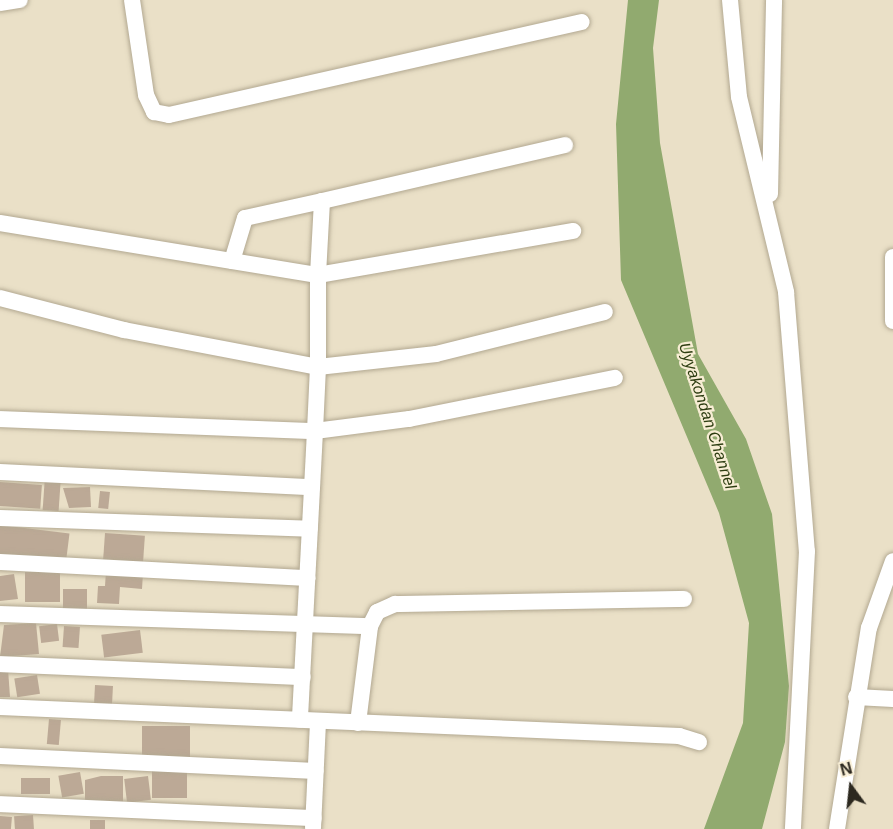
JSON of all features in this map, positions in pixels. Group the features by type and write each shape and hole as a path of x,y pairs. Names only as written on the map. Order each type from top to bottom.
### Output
{"street":[{"path":"0,3 20,0"},
{"path":"132,0 146,95 153,112 170,115 582,22"},
{"path":"730,0 740,97 786,292 807,551 793,829"},
{"path":"769,216 774,0"},
{"path":"231,261 245,218 565,145"},
{"path":"300,720 318,367 318,275 322,201"},
{"path":"0,223 318,275 573,231"},
{"path":"893,256 893,321"},
{"path":"0,298 124,330 318,367 436,354 605,312"},
{"path":"0,419 315,431 409,419 615,378"},
{"path":"0,472 312,487"},
{"path":"0,518 310,529"},
{"path":"837,829 856,697 869,628 893,561"},
{"path":"0,562 308,578"},
{"path":"358,723 370,626 377,612 394,604 684,599"},
{"path":"0,614 370,626"},
{"path":"0,664 303,677"},
{"path":"856,697 893,699"},
{"path":"0,707 679,736 699,742"},
{"path":"0,804 313,823 318,721"},
{"path":"0,756 316,771"}],"water":[{"name":"Uyyakondan Channel","path":"628,0 659,0 653,48 660,143 698,354 746,439 772,514 789,686 785,742 762,829 704,829 743,723 749,623 719,513 621,280 616,124"}],"building":[{"path":"45,476 61,477 59,511 43,510"},
{"path":"0,482 42,485 40,509 0,506"},
{"path":"90,487 91,507 69,508 63,488"},
{"path":"100,491 110,492 108,509 98,508"},
{"path":"0,525 69,534 65,566 0,558"},
{"path":"105,533 145,536 143,565 103,562"},
{"path":"106,571 143,573 142,589 120,587 119,604 97,603 98,586 105,586"},
{"path":"25,572 60,572 60,602 25,602"},
{"path":"14,574 18,599 0,601 0,576"},
{"path":"63,589 87,589 87,609 63,609"},
{"path":"36,623 39,654 0,657 4,625"},
{"path":"57,624 59,641 41,643 39,626"},
{"path":"64,626 80,627 78,648 63,647"},
{"path":"140,630 143,653 104,658 101,635"},
{"path":"8,669 10,697 0,697 0,670"},
{"path":"37,675 40,694 17,697 14,679"},
{"path":"95,685 113,686 112,706 94,705"},
{"path":"49,719 61,720 59,745 47,744"},
{"path":"142,726 190,726 190,762 142,762"},
{"path":"152,770 187,770 187,798 152,798"},
{"path":"80,772 84,794 62,797 58,776"},
{"path":"101,776 123,776 123,802 85,802 85,780"},
{"path":"148,776 151,800 127,803 124,779"},
{"path":"21,778 50,778 50,794 21,794"},
{"path":"33,815 34,829 15,829 14,816"},
{"path":"0,816 12,817 11,829 0,829"},
{"path":"90,820 105,820 105,829 90,829"}]}
